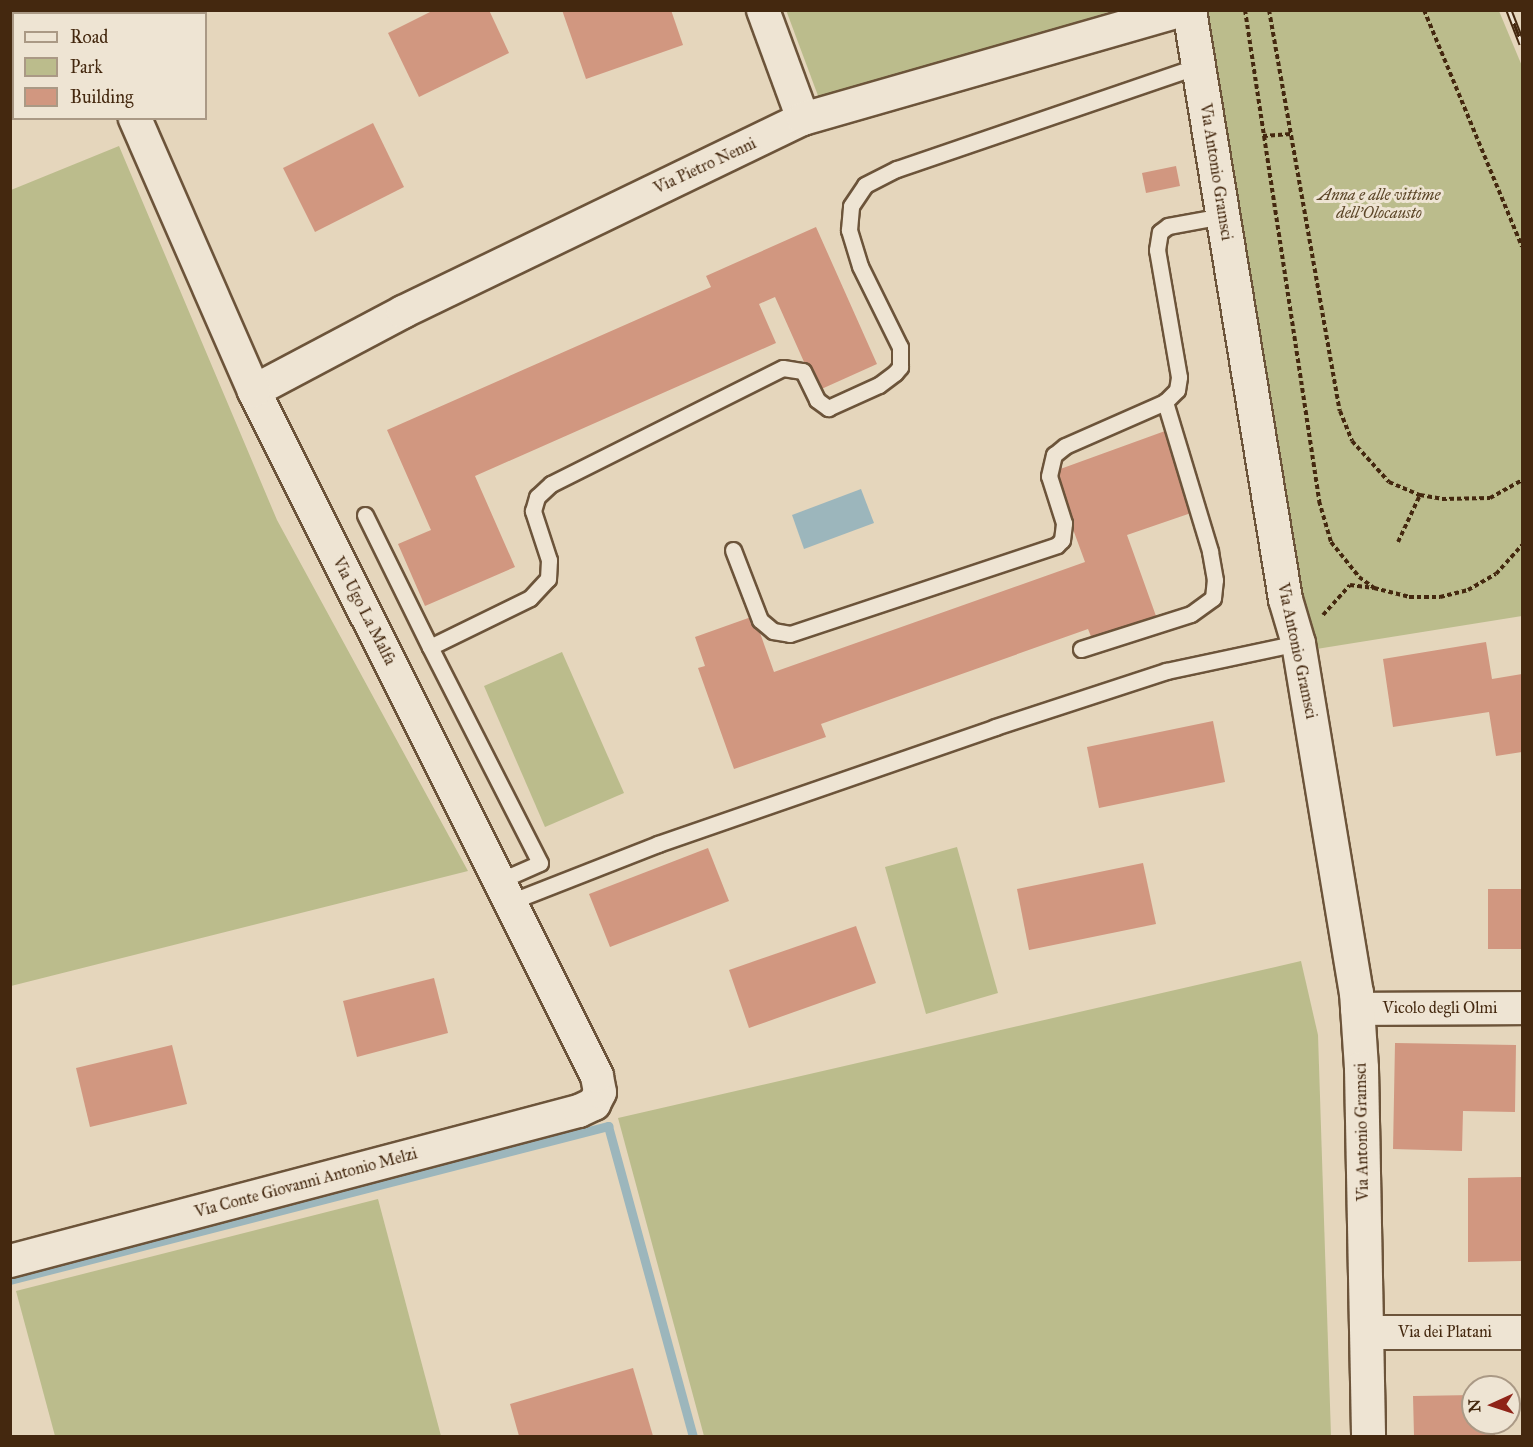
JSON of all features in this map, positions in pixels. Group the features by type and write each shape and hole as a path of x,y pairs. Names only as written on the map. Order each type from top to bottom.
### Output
{"street":[{"path":"763,10 803,119"},
{"name":"Via Pietro Nenni","path":"254,391 413,307 803,119 1182,10"},
{"name":"Via Antonio Gramsci","path":"1189,10 1285,599 1298,643 1357,1009 1368,1437"},
{"name":"Via Ugo La Malfa","path":"136,120 254,391 597,1076 599,1099"},
{"name":"Vicolo degli Olmi","path":"1357,1009 1522,1008"},
{"name":"Via Conte Giovanni Antonio Melzi","path":"10,1261 579,1111 599,1099"},
{"name":"Via dei Platani","path":"1367,1332 1522,1332"}],"lane":[{"path":"430,647 530,598 544,587 548,579 549,560 533,511 537,497 551,484 783,368 803,371 817,400 828,408 873,388 895,373 900,367 900,347 860,266 849,230 851,207 865,185 897,169 1198,66"},
{"path":"733,550 760,620 773,631 790,634 1042,552 1057,545 1064,532 1049,476 1054,455 1065,446 1165,402 1177,390 1179,377 1157,250 1159,236 1168,226 1223,216"},
{"path":"1081,649 1198,612 1213,598 1215,580 1210,551 1165,402"},
{"path":"365,515 540,863 504,891"},
{"path":"504,891 658,844 1128,683 1194,664 1298,643"}],"path":[{"path":"1245,10 1319,501 1331,542 1359,577 1374,588"},
{"path":"1269,10 1340,411 1352,441 1371,466 1389,482 1420,495 1442,499 1490,498 1522,480"},
{"path":"1424,10 1522,247"},
{"path":"1263,136 1291,134"},
{"path":"1398,542 1420,495"},
{"path":"1298,643 1350,585 1374,588 1409,597 1440,597 1468,590 1496,574 1522,545"}],"green space":[{"path":"786,10 1112,11 820,101"},
{"name":"Anna e alle vittime dell’Olocausto","path":"1203,11 1499,11 1522,66 1522,616 1304,651"},
{"path":"119,146 277,520 468,871 11,986 11,190"},
{"path":"562,652 624,793 545,827 484,686"},
{"path":"957,847 998,993 926,1014 885,867"},
{"path":"1301,961 1318,1035 1331,1436 704,1436 618,1118"},
{"path":"378,1199 441,1436 55,1436 16,1291"}],"water":[{"path":"861,489 874,523 804,549 792,515"}],"building":[{"path":"434,10 489,10 509,53 419,97 388,33"},
{"path":"562,10 671,10 683,45 586,79"},
{"path":"373,123 404,187 315,232 283,168"},
{"path":"1176,166 1180,186 1146,193 1142,173"},
{"path":"816,227 877,364 817,391 775,297 759,304 776,343 475,476 515,567 425,606 398,544 431,530 387,430 711,287 706,276"},
{"path":"1165,431 1194,512 1127,535 1156,616 1092,639 1088,629 821,724 826,737 734,769 698,668 705,666 695,637 754,616 774,672 1085,562 1052,472"},
{"path":"1486,642 1492,679 1522,674 1522,752 1496,756 1489,712 1393,727 1383,659"},
{"path":"1213,721 1225,782 1099,808 1087,747"},
{"path":"708,848 729,901 610,947 589,894"},
{"path":"1143,863 1156,924 1029,950 1017,889"},
{"path":"1488,889 1522,889 1522,949 1488,949"},
{"path":"856,926 876,983 749,1028 729,970"},
{"path":"434,978 448,1033 357,1057 343,1001"},
{"path":"1395,1043 1516,1045 1515,1112 1463,1111 1462,1151 1393,1149"},
{"path":"172,1045 187,1104 90,1127 76,1068"},
{"path":"1522,1177 1522,1261 1468,1262 1468,1178"},
{"path":"633,1368 653,1436 519,1436 510,1404"},
{"path":"1461,1395 1461,1435 1495,1436 1414,1436 1413,1396"}],"waterway":[{"path":"10,1280 608,1126 693,1436"}],"railway":[{"path":"1509,10 1522,44"}]}
